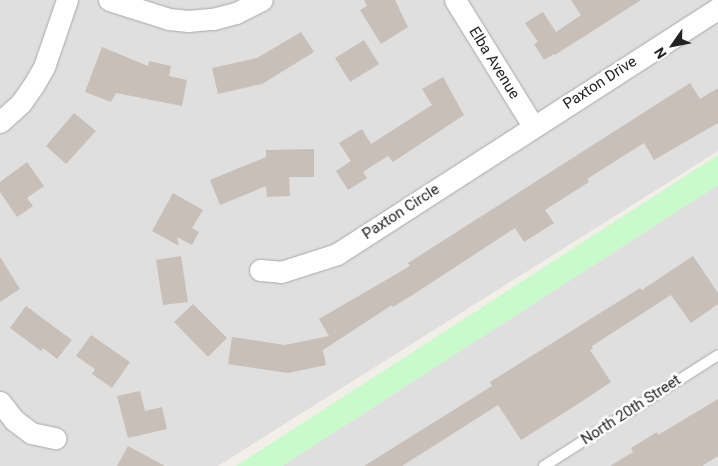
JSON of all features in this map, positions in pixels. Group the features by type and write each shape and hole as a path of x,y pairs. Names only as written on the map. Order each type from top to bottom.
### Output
{"street":[{"path":"0,122 21,103 37,80 52,45 67,0"},
{"path":"109,0 170,19 188,21 213,19 236,13 262,0"},
{"name":"Elba Avenue","path":"455,0 533,126"},
{"name":"Paxton Drive","path":"533,126 718,8"},
{"name":"Paxton Circle","path":"260,270 281,272 337,254 533,126"},
{"path":"0,402 14,420 31,433 55,438"}],"lane":[{"name":"North 20th Street","path":"544,466 718,355"}],"shaded area":[{"path":"0,0 718,0 718,151 218,466 0,466"},
{"path":"718,185 718,466 282,466"}],"green space":[{"path":"718,155 718,185 282,466 236,466"}],"building":[{"path":"364,0 395,0 408,27 381,44 360,10 367,6"},
{"path":"571,0 641,0 555,55 544,60 534,44 538,42 525,23 543,12 556,32 581,15"},
{"path":"301,32 314,52 262,84 218,94 212,68 257,58"},
{"path":"364,40 379,64 350,82 335,58"},
{"path":"102,47 148,66 149,61 171,66 169,76 187,80 182,106 116,93 111,102 85,92"},
{"path":"443,77 464,115 393,162 388,156 363,172 367,178 348,190 336,171 351,161 339,143 362,129 371,144 432,105 422,89"},
{"path":"690,83 700,99 718,88 718,123 654,160 644,143 587,179 589,182 545,210 554,223 524,242 515,228 414,294 393,307 392,305 323,350 326,365 288,373 228,364 232,337 285,345 329,336 319,319 410,266 408,263"},
{"path":"74,113 96,131 66,164 46,146"},
{"path":"314,149 314,177 289,177 290,196 267,197 266,186 220,205 210,180 266,157 266,150"},
{"path":"27,162 44,186 27,198 33,206 17,217 0,192 0,182"},
{"path":"173,193 203,210 192,228 199,232 192,245 177,237 179,246 152,231"},
{"path":"181,256 188,302 163,305 156,260"},
{"path":"693,256 718,293 718,304 691,323 671,295 592,346 593,348 590,350 611,382 581,402 521,440 498,405 402,466 364,466 492,386 490,382 640,288 642,290"},
{"path":"0,257 20,289 0,302"},
{"path":"193,304 227,338 208,357 174,322"},
{"path":"26,306 72,340 57,359 43,348 41,351 10,328"},
{"path":"91,335 130,362 112,388 92,374 95,369 76,356"},
{"path":"140,391 145,411 162,407 167,429 128,438 117,396"},
{"path":"718,399 718,456 702,466 610,466 633,452 631,448 657,432 658,435"},
{"path":"128,446 165,466 117,466"}]}
